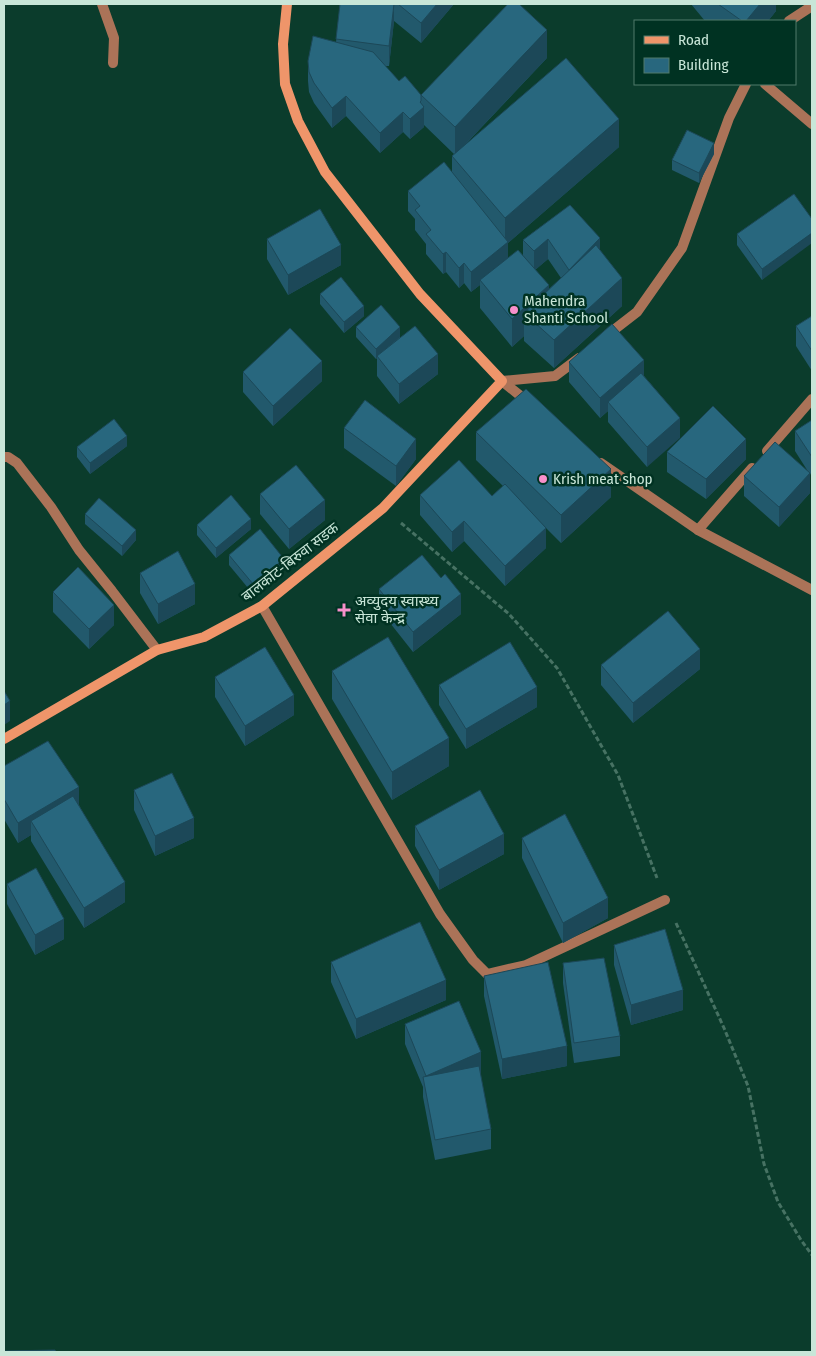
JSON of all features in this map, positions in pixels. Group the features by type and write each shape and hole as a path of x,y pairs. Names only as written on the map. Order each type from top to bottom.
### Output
{"main road":[{"path":"287,4 283,44 285,84 298,121 325,172 420,294 502,380"},
{"name":"बालकोट-बिरुवा सडक","path":"4,739 157,650 204,637 262,606 382,508 502,380"}],"street":[{"path":"102,4 114,38 113,63"},
{"path":"791,20 812,6"},
{"path":"600,342 637,312 682,248 728,118 745,85"},
{"path":"767,85 812,124"},
{"path":"502,380 555,376 585,353"},
{"path":"502,380 538,411"},
{"path":"698,530 812,400"},
{"path":"4,457 8,457 17,463 51,507 78,550 157,650"},
{"path":"595,458 698,530 812,590"},
{"path":"262,606 440,914 473,960 488,974 526,965 665,900"}],"path":[{"path":"382,508 509,614 557,668 618,775 665,900 724,1028 748,1086 764,1164 778,1202 812,1255"}],"building":[{"path":"340,4 394,4 389,46 336,39"},
{"path":"398,4 437,4 421,23"},
{"path":"508,4 519,4 547,30 455,127 421,95"},
{"path":"718,4 760,4 747,20 741,20"},
{"path":"313,36 373,52 399,81 405,76 421,95 420,102 424,107 410,119 403,112 380,133 346,96 332,108 314,83 309,72 308,61"},
{"path":"566,58 619,119 505,218 452,156"},
{"path":"687,130 714,143 699,173 672,160"},
{"path":"444,162 508,242 471,272 464,263 459,268 446,252 443,254 426,234 431,230 415,210 420,206 408,191"},
{"path":"794,194 812,219 812,233 762,269 737,234"},
{"path":"570,205 600,238 569,270 548,239 534,251 523,240"},
{"path":"320,209 341,245 288,275 267,239"},
{"path":"596,245 622,278 554,340 524,313"},
{"path":"518,250 549,285 512,319 480,280"},
{"path":"341,277 364,306 344,322 320,294"},
{"path":"381,305 400,327 376,349 356,327"},
{"path":"812,316 812,351 796,326"},
{"path":"612,324 644,360 600,398 569,362"},
{"path":"415,326 438,354 399,384 377,356"},
{"path":"290,328 322,361 273,406 243,372"},
{"path":"641,373 680,418 647,447 608,402"},
{"path":"526,389 611,469 561,515 476,432"},
{"path":"365,400 416,439 396,466 344,428"},
{"path":"713,406 746,439 706,479 667,452"},
{"path":"114,419 127,436 90,463 77,447"},
{"path":"812,420 812,457 795,431"},
{"path":"775,442 810,473 779,507 744,476"},
{"path":"459,460 492,496 505,484 546,528 505,566 464,521 452,532 420,495"},
{"path":"296,465 325,500 289,529 260,494"},
{"path":"231,495 251,519 216,548 197,525"},
{"path":"99,498 136,530 122,546 85,514"},
{"path":"260,529 284,559 253,584 229,555"},
{"path":"178,551 195,584 158,604 140,573"},
{"path":"422,555 441,578 445,574 461,594 413,632 379,589"},
{"path":"78,567 114,605 89,629 53,592"},
{"path":"668,611 700,649 633,703 601,665"},
{"path":"388,637 449,738 392,772 332,671"},
{"path":"510,642 537,687 466,729 439,685"},
{"path":"265,647 294,695 245,726 215,677"},
{"path":"4,691 10,701 4,705"},
{"path":"48,741 79,787 18,823 4,799 4,766"},
{"path":"172,773 194,818 155,836 134,790"},
{"path":"480,790 504,834 439,870 415,826"},
{"path":"73,796 125,882 84,908 31,821"},
{"path":"565,814 608,898 563,923 522,838"},
{"path":"36,868 64,919 35,935 7,884"},
{"path":"420,922 446,980 356,1019 331,962"},
{"path":"665,929 683,990 631,1005 614,945"},
{"path":"604,958 620,1036 574,1043 563,963"},
{"path":"548,962 567,1046 502,1059 484,976"},
{"path":"459,1001 481,1052 426,1076 405,1024"},
{"path":"479,1066 491,1129 435,1140 423,1077"},
{"path":"55,1350 56,1352 4,1352 4,1351"}],"place":[{"name":"Mahendra Shanti School","path":"514,310"},
{"name":"Krish meat shop","path":"543,479"},
{"name":"अव्युदय स्वास्थ्य सेवा केन्द्र","path":"344,610"}]}
